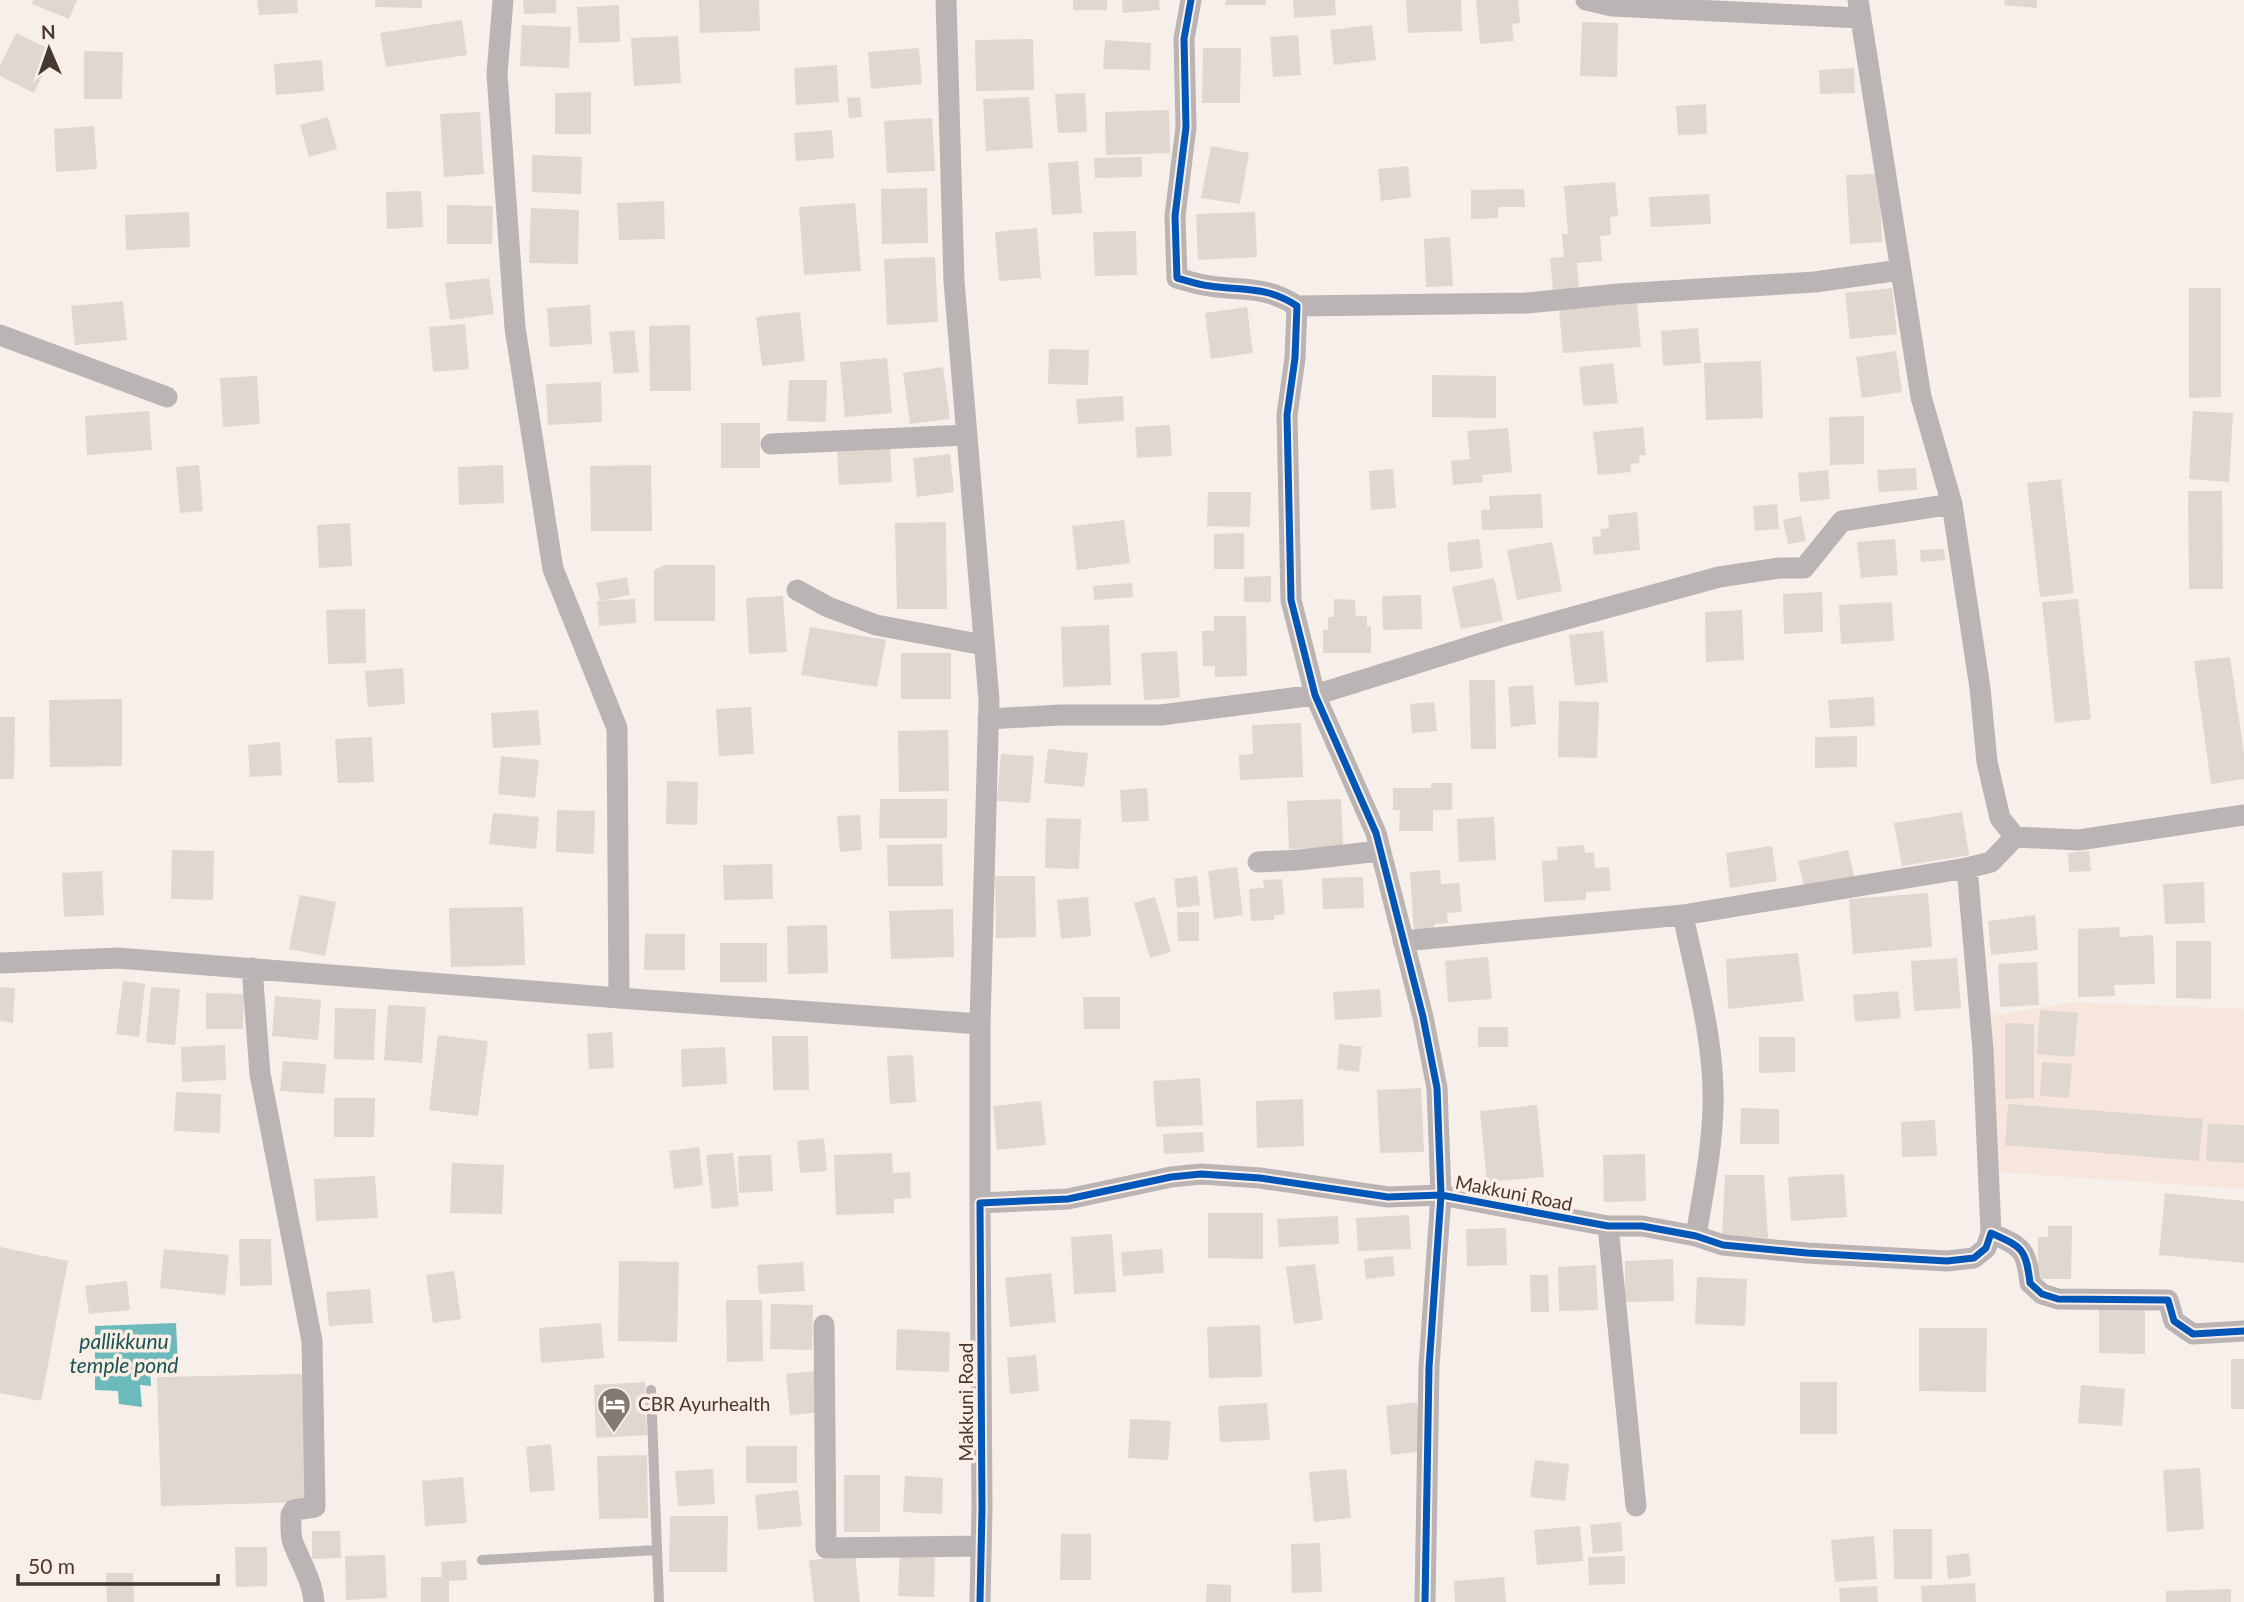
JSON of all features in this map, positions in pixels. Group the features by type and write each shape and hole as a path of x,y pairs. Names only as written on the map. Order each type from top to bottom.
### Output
{"street":[{"path":"503,0 497,74 515,328 553,569 617,728 620,998"},
{"path":"946,0 954,281 988,719 980,1024 980,1203"},
{"path":"1191,0 1184,38 1186,127 1175,216 1177,278 1210,286 1250,288 1280,295 1297,306 1527,303 1619,294 1815,282 1900,270"},
{"path":"1586,0 1612,6 1859,9 1921,397 1952,504 1980,688 1987,762 2000,818 2015,837"},
{"path":"1297,306 1295,358 1287,415 1291,600 1315,695 1376,833 1423,1017 1437,1088 1441,1195 1429,1367 1425,1602"},
{"path":"0,335 167,397"},
{"path":"771,444 967,435"},
{"path":"988,719 1048,715 1161,715 1315,695 1504,636 1719,577 1780,568 1804,568 1842,521 1952,504"},
{"path":"797,590 828,607 876,625 984,645"},
{"path":"1403,941 1683,915 1967,868 1991,862 2015,837 2079,839 2244,815"},
{"path":"1258,862 1380,851"},
{"path":"1967,868 1983,1050 1991,1233 2019,1246 2027,1261 2030,1283 2042,1294 2058,1299 2168,1300 2174,1321 2193,1334 2244,1331"},
{"path":"1683,915 1710,1049 1713,1106 1709,1158 1696,1236"},
{"path":"0,963 118,958 980,1024"},
{"path":"252,968 260,1074 312,1341 315,1507 294,1510 290,1515 292,1541 307,1573 314,1602"},
{"name":"Makkuni Road","path":"980,1602 980,1203 1068,1199 1171,1177 1201,1174 1260,1178 1388,1197 1441,1195 1608,1226 1642,1226 1696,1236 1723,1245 1807,1253 1947,1261 1974,1258 1986,1248 1991,1233"},
{"path":"1608,1226 1636,1506"},
{"path":"824,1325 826,1548 981,1546"}],"lane":[{"path":"651,1390 659,1602"},
{"path":"482,1560 657,1550"}],"shaded area":[{"path":"2073,1002 2244,1009 2244,1189 1997,1172 1990,1016"}],"water":[{"name":"pallikkunu temple pond","path":"176,1323 178,1365 150,1368 151,1386 140,1385 142,1407 119,1404 118,1391 95,1390 95,1326"}],"building":[{"path":"33,0 77,0 69,19 32,4"},
{"path":"257,0 297,0 298,13 259,15"},
{"path":"375,0 422,0 422,8 375,7"},
{"path":"523,0 556,0 556,13 524,14"},
{"path":"699,0 759,0 760,31 700,33"},
{"path":"1073,0 1107,0 1107,10 1073,10"},
{"path":"1122,0 1159,0 1160,10 1123,13"},
{"path":"1226,0 1266,0 1266,5 1225,5"},
{"path":"1293,0 1335,0 1336,15 1294,18"},
{"path":"1406,0 1461,0 1462,31 1408,33"},
{"path":"1476,0 1518,0 1520,23 1512,24 1514,41 1480,44"},
{"path":"2005,0 2037,0 2037,8 2004,5"},
{"path":"619,5 620,42 579,43 577,7"},
{"path":"462,20 467,55 386,67 380,33"},
{"path":"1582,22 1618,23 1617,77 1580,76"},
{"path":"522,25 571,27 569,68 520,66"},
{"path":"1372,25 1376,60 1334,65 1330,30"},
{"path":"16,33 54,51 34,93 0,76 0,66"},
{"path":"1298,35 1301,75 1273,77 1270,37"},
{"path":"678,36 681,83 634,86 631,38"},
{"path":"1033,39 1034,90 976,91 975,40"},
{"path":"1105,40 1151,43 1150,70 1103,69"},
{"path":"919,48 922,84 871,89 868,52"},
{"path":"1203,48 1241,48 1240,103 1202,103"},
{"path":"84,51 123,52 122,99 84,99"},
{"path":"322,60 324,91 276,95 274,64"},
{"path":"837,65 839,102 796,105 794,68"},
{"path":"1854,68 1855,93 1820,94 1819,70"},
{"path":"591,92 591,134 555,134 555,93"},
{"path":"1085,93 1087,132 1058,133 1055,94"},
{"path":"860,97 862,117 849,118 847,98"},
{"path":"1029,97 1033,148 986,151 983,99"},
{"path":"1706,104 1707,134 1678,135 1676,106"},
{"path":"1169,110 1170,153 1106,155 1105,112"},
{"path":"480,112 484,174 444,177 440,114"},
{"path":"328,117 337,149 309,157 300,125"},
{"path":"932,118 935,171 887,173 884,121"},
{"path":"94,126 97,169 56,172 54,129"},
{"path":"832,130 834,158 796,161 794,133"},
{"path":"1211,146 1249,153 1240,204 1201,198"},
{"path":"532,155 582,157 581,194 532,192"},
{"path":"1142,157 1142,177 1095,178 1094,158"},
{"path":"1078,161 1082,213 1052,215 1048,163"},
{"path":"1408,166 1411,197 1381,201 1378,169"},
{"path":"1879,174 1882,242 1850,244 1846,175"},
{"path":"1615,182 1618,216 1610,217 1611,235 1600,236 1602,261 1577,263 1579,288 1553,290 1550,258 1564,257 1562,234 1568,234 1564,186"},
{"path":"927,188 928,243 882,244 881,189"},
{"path":"1524,189 1525,207 1498,207 1498,218 1471,219 1471,190"},
{"path":"421,191 423,227 387,229 386,192"},
{"path":"1709,194 1711,224 1651,227 1649,197"},
{"path":"664,201 665,239 619,240 617,203"},
{"path":"855,203 861,271 804,275 799,207"},
{"path":"447,205 493,206 492,244 447,244"},
{"path":"531,208 579,210 578,264 529,263"},
{"path":"189,212 190,247 126,250 125,215"},
{"path":"1255,212 1257,257 1198,260 1196,214"},
{"path":"1037,228 1041,278 999,281 995,232"},
{"path":"1136,231 1137,275 1095,276 1093,232"},
{"path":"1450,237 1453,286 1426,287 1424,239"},
{"path":"935,257 938,322 887,325 884,259"},
{"path":"489,278 494,314 450,320 445,283"},
{"path":"1892,288 1897,334 1850,339 1845,293"},
{"path":"2189,288 2221,288 2221,397 2189,398"},
{"path":"123,301 127,340 75,345 71,306"},
{"path":"1637,303 1641,347 1563,353 1559,309"},
{"path":"590,305 592,344 550,347 547,308"},
{"path":"1247,307 1253,353 1211,359 1205,313"},
{"path":"800,312 805,361 762,366 756,317"},
{"path":"465,324 469,369 433,372 429,327"},
{"path":"690,325 691,391 650,391 649,326"},
{"path":"1698,328 1701,363 1663,366 1661,331"},
{"path":"634,330 639,372 614,374 609,332"},
{"path":"1049,349 1089,350 1088,385 1048,384"},
{"path":"1896,351 1902,392 1862,398 1856,357"},
{"path":"887,358 892,413 845,417 840,362"},
{"path":"1761,361 1763,418 1706,420 1704,363"},
{"path":"1613,363 1618,403 1583,406 1579,367"},
{"path":"943,367 950,419 910,424 903,373"},
{"path":"1432,375 1496,376 1496,418 1432,417"},
{"path":"257,376 260,424 223,427 220,378"},
{"path":"789,380 827,380 826,422 787,421"},
{"path":"601,382 602,422 548,425 546,384"},
{"path":"1123,396 1124,421 1078,424 1076,399"},
{"path":"149,411 152,450 87,455 85,416"},
{"path":"2193,411 2233,413 2229,482 2189,479"},
{"path":"1864,416 1864,464 1830,465 1829,417"},
{"path":"721,423 760,423 760,468 721,468"},
{"path":"1170,425 1172,456 1137,458 1135,427"},
{"path":"1643,427 1646,455 1639,455 1640,463 1630,464 1631,472 1598,475 1593,432"},
{"path":"1508,428 1512,472 1482,475 1483,482 1453,485 1451,461 1470,459 1467,431"},
{"path":"890,445 892,482 839,485 837,448"},
{"path":"950,454 954,492 917,497 913,458"},
{"path":"199,465 203,511 180,513 176,467"},
{"path":"503,465 504,503 459,505 458,467"},
{"path":"651,465 652,531 591,531 590,466"},
{"path":"1916,468 1917,490 1879,492 1877,470"},
{"path":"1393,469 1396,508 1371,510 1369,471"},
{"path":"1828,470 1830,499 1800,502 1798,473"},
{"path":"2061,479 2074,593 2040,597 2027,483"},
{"path":"2188,491 2222,491 2223,589 2189,589"},
{"path":"1208,492 1251,492 1250,527 1207,526"},
{"path":"1541,494 1543,528 1482,530 1481,510 1490,510 1489,496"},
{"path":"1777,504 1779,529 1755,531 1753,506"},
{"path":"1637,512 1640,550 1594,555 1592,537 1601,536 1600,529 1609,528 1608,515"},
{"path":"1801,516 1806,541 1788,544 1783,520"},
{"path":"1124,520 1130,563 1077,570 1072,526"},
{"path":"946,522 947,609 897,609 895,523"},
{"path":"350,523 352,566 319,568 317,525"},
{"path":"1244,533 1244,569 1214,569 1214,534"},
{"path":"1479,539 1483,568 1450,572 1447,543"},
{"path":"1895,539 1898,575 1861,578 1857,542"},
{"path":"1552,542 1562,591 1517,600 1507,550"},
{"path":"1944,549 1945,560 1921,562 1920,550"},
{"path":"665,565 715,565 715,621 654,621 654,570"},
{"path":"1271,576 1271,602 1244,602 1244,577"},
{"path":"627,577 630,595 600,601 596,583"},
{"path":"1494,578 1503,621 1461,629 1452,587"},
{"path":"1132,583 1133,597 1094,600 1093,586"},
{"path":"1822,592 1823,632 1784,634 1783,594"},
{"path":"1421,595 1422,629 1383,630 1382,596"},
{"path":"783,596 787,652 749,654 746,598"},
{"path":"635,599 636,623 599,626 597,601"},
{"path":"1334,599 1355,600 1356,616 1367,616 1367,626 1371,626 1371,653 1323,653 1323,630 1328,630 1328,617 1334,617"},
{"path":"2078,599 2091,719 2055,723 2042,602"},
{"path":"1892,602 1894,641 1841,644 1839,605"},
{"path":"365,609 366,663 328,664 326,610"},
{"path":"1742,610 1744,660 1706,662 1705,612"},
{"path":"1214,616 1246,616 1247,676 1215,677 1215,666 1203,666 1202,631 1214,631"},
{"path":"1109,625 1111,685 1063,687 1061,627"},
{"path":"810,627 886,640 877,687 801,675"},
{"path":"1603,631 1608,682 1575,686 1569,635"},
{"path":"1177,651 1180,698 1144,700 1141,653"},
{"path":"901,653 951,653 951,699 901,699"},
{"path":"2230,657 2244,754 2244,779 2211,784 2194,661"},
{"path":"403,668 405,704 368,707 365,671"},
{"path":"1469,680 1495,680 1496,749 1471,749"},
{"path":"1533,685 1536,724 1511,727 1508,687"},
{"path":"1874,697 1875,726 1830,728 1828,700"},
{"path":"122,699 122,766 50,767 49,700"},
{"path":"1559,701 1599,702 1597,758 1558,757"},
{"path":"1434,702 1437,731 1412,733 1410,704"},
{"path":"751,707 754,754 719,756 716,709"},
{"path":"538,710 541,745 493,748 491,713"},
{"path":"0,717 15,717 14,779 0,779"},
{"path":"1301,723 1303,777 1240,780 1239,755 1253,754 1252,725"},
{"path":"948,730 949,791 899,792 898,731"},
{"path":"1857,736 1857,767 1815,768 1815,737"},
{"path":"372,737 374,782 338,783 335,739"},
{"path":"280,742 282,775 250,777 248,745"},
{"path":"1048,749 1088,753 1084,787 1044,783"},
{"path":"1001,754 1034,756 1030,803 997,801"},
{"path":"501,756 539,760 535,798 498,794"},
{"path":"667,781 698,782 697,825 666,824"},
{"path":"1431,783 1452,783 1452,810 1433,810 1433,831 1399,831 1400,810 1393,810 1393,788 1431,788"},
{"path":"1147,788 1149,821 1122,822 1120,790"},
{"path":"880,799 947,799 947,838 879,838"},
{"path":"1341,799 1343,847 1289,849 1287,801"},
{"path":"557,810 595,811 594,854 556,852"},
{"path":"1962,812 1969,855 1902,866 1894,823"},
{"path":"493,813 539,817 536,849 489,844"},
{"path":"860,815 862,850 840,852 837,816"},
{"path":"1494,817 1496,860 1459,862 1457,819"},
{"path":"1046,818 1081,819 1079,869 1045,868"},
{"path":"942,844 943,886 888,886 887,845"},
{"path":"1584,845 1585,853 1594,852 1595,868 1609,867 1611,891 1586,892 1586,900 1544,902 1542,861 1558,860 1557,847"},
{"path":"1772,846 1777,881 1730,888 1726,853"},
{"path":"172,850 214,851 213,900 171,899"},
{"path":"1848,850 1855,879 1805,890 1798,861"},
{"path":"2089,851 2091,871 2069,872 2068,853"},
{"path":"772,864 773,899 724,900 723,865"},
{"path":"1237,867 1243,915 1214,919 1208,871"},
{"path":"1440,870 1441,884 1459,883 1462,912 1447,913 1448,923 1434,924 1435,932 1414,934 1410,872"},
{"path":"102,871 104,915 64,917 62,873"},
{"path":"995,876 1035,876 1036,937 996,938"},
{"path":"1197,876 1200,905 1177,908 1174,879"},
{"path":"1363,877 1364,908 1323,909 1322,878"},
{"path":"1282,879 1285,914 1274,915 1274,920 1251,921 1249,889 1264,888 1263,880"},
{"path":"2204,882 2205,923 2165,924 2163,884"},
{"path":"1928,893 1932,947 1853,954 1849,899"},
{"path":"300,895 336,902 325,956 289,949"},
{"path":"1088,897 1091,936 1061,939 1057,900"},
{"path":"1155,897 1171,952 1150,958 1134,903"},
{"path":"523,907 525,965 451,967 449,908"},
{"path":"953,909 954,957 891,959 889,911"},
{"path":"1177,912 1199,912 1199,941 1178,941"},
{"path":"2035,915 2038,950 1991,955 1988,921"},
{"path":"827,925 828,973 788,974 787,926"},
{"path":"2119,927 2120,937 2153,935 2155,984 2114,985 2115,996 2078,997 2078,929"},
{"path":"645,934 685,934 685,970 644,970"},
{"path":"2176,941 2211,941 2211,999 2176,998"},
{"path":"720,943 767,943 767,982 720,982"},
{"path":"1798,953 1804,1001 1728,1009 1726,959"},
{"path":"1488,957 1492,999 1448,1002 1445,961"},
{"path":"1957,958 1961,1008 1914,1011 1911,961"},
{"path":"2037,962 2039,1005 2000,1007 1998,964"},
{"path":"123,981 145,984 139,1037 116,1034"},
{"path":"0,987 15,988 13,1023 0,1021"},
{"path":"151,987 180,989 175,1045 146,1042"},
{"path":"1380,989 1382,1017 1335,1020 1333,992"},
{"path":"1898,991 1901,1018 1855,1022 1853,995"},
{"path":"206,993 244,994 243,1029 206,1029"},
{"path":"275,996 321,1000 318,1040 272,1036"},
{"path":"1083,997 1120,997 1120,1029 1084,1029"},
{"path":"388,1005 426,1007 422,1063 384,1060"},
{"path":"335,1008 376,1009 374,1060 334,1059"},
{"path":"2040,1010 2078,1013 2074,1057 2037,1054"},
{"path":"2005,1023 2034,1024 2034,1098 2005,1099"},
{"path":"1478,1027 1508,1027 1508,1047 1478,1047"},
{"path":"612,1032 614,1068 589,1069 587,1034"},
{"path":"438,1035 488,1041 478,1116 429,1110"},
{"path":"772,1036 808,1036 809,1090 773,1090"},
{"path":"1759,1037 1795,1037 1795,1072 1759,1073"},
{"path":"1339,1044 1362,1047 1359,1072 1337,1069"},
{"path":"225,1045 226,1080 182,1082 181,1047"},
{"path":"725,1047 727,1084 682,1087 681,1049"},
{"path":"913,1055 916,1102 890,1104 887,1056"},
{"path":"283,1061 326,1064 324,1094 280,1091"},
{"path":"2042,1062 2072,1064 2069,1098 2040,1096"},
{"path":"1200,1078 1203,1125 1156,1127 1153,1081"},
{"path":"1421,1088 1424,1152 1380,1153 1377,1090"},
{"path":"176,1092 221,1094 220,1133 174,1131"},
{"path":"334,1098 375,1098 374,1137 334,1137"},
{"path":"1303,1099 1304,1146 1257,1148 1256,1101"},
{"path":"1041,1101 1046,1145 997,1150 993,1106"},
{"path":"2008,1104 2203,1119 2199,1161 2005,1145"},
{"path":"1537,1105 1544,1177 1487,1182 1480,1111"},
{"path":"1741,1108 1779,1109 1779,1144 1740,1144"},
{"path":"1935,1120 1937,1156 1902,1157 1901,1122"},
{"path":"2208,1124 2244,1125 2244,1163 2206,1161"},
{"path":"1203,1132 1204,1152 1164,1154 1163,1134"},
{"path":"824,1138 827,1171 800,1173 797,1141"},
{"path":"699,1147 703,1185 674,1189 669,1151"},
{"path":"733,1153 739,1206 712,1209 706,1155"},
{"path":"892,1153 893,1173 910,1172 911,1198 894,1199 894,1213 836,1215 834,1155"},
{"path":"1645,1154 1646,1201 1604,1202 1603,1155"},
{"path":"771,1155 773,1191 739,1193 738,1156"},
{"path":"452,1163 504,1165 502,1214 450,1213"},
{"path":"1844,1174 1847,1217 1791,1221 1788,1177"},
{"path":"1725,1175 1764,1175 1768,1238 1722,1236"},
{"path":"375,1176 378,1218 316,1221 314,1179"},
{"path":"2165,1193 2244,1201 2244,1263 2159,1255"},
{"path":"1208,1213 1263,1213 1263,1259 1208,1258"},
{"path":"1409,1215 1411,1249 1358,1251 1356,1218"},
{"path":"1338,1216 1339,1244 1279,1247 1277,1219"},
{"path":"2048,1226 2072,1226 2071,1279 2038,1279 2038,1237 2048,1237"},
{"path":"1506,1228 1507,1265 1467,1266 1466,1229"},
{"path":"1112,1234 1116,1292 1074,1294 1071,1237"},
{"path":"239,1239 271,1239 272,1285 240,1286"},
{"path":"0,1247 68,1261 41,1401 0,1393"},
{"path":"164,1249 229,1255 225,1295 160,1288"},
{"path":"1162,1249 1164,1273 1123,1276 1121,1252"},
{"path":"1393,1256 1395,1276 1366,1279 1364,1259"},
{"path":"1673,1259 1674,1301 1625,1302 1625,1261"},
{"path":"619,1261 679,1262 677,1342 618,1341"},
{"path":"803,1262 805,1291 759,1294 757,1265"},
{"path":"1315,1264 1323,1320 1294,1324 1286,1267"},
{"path":"1596,1265 1598,1310 1559,1311 1558,1267"},
{"path":"454,1271 461,1319 433,1323 426,1275"},
{"path":"1051,1273 1056,1322 1010,1327 1005,1278"},
{"path":"1530,1275 1548,1275 1549,1312 1531,1312"},
{"path":"1697,1277 1747,1279 1745,1326 1695,1324"},
{"path":"127,1281 130,1310 89,1314 85,1286"},
{"path":"370,1289 373,1323 329,1326 326,1292"},
{"path":"726,1300 762,1300 763,1361 727,1362"},
{"path":"771,1304 813,1305 812,1350 770,1349"},
{"path":"2099,1309 2145,1309 2145,1354 2099,1353"},
{"path":"601,1323 604,1358 541,1363 539,1328"},
{"path":"1260,1325 1262,1377 1209,1378 1207,1327"},
{"path":"1919,1328 1987,1328 1986,1392 1919,1391"},
{"path":"897,1329 950,1332 949,1372 896,1370"},
{"path":"1036,1355 1039,1391 1010,1394 1007,1358"},
{"path":"2231,1359 2244,1359 2244,1409 2231,1409"},
{"path":"817,1371 821,1412 790,1415 786,1374"},
{"path":"302,1374 307,1502 161,1506 157,1377"},
{"path":"645,1382 647,1435 596,1438 594,1385"},
{"path":"1800,1382 1837,1382 1837,1434 1800,1434"},
{"path":"2081,1385 2125,1389 2122,1426 2078,1423"},
{"path":"1417,1402 1422,1451 1391,1455 1386,1406"},
{"path":"1267,1403 1270,1440 1220,1442 1218,1406"},
{"path":"1130,1419 1171,1421 1168,1460 1128,1458"},
{"path":"551,1444 555,1490 530,1492 526,1447"},
{"path":"746,1446 797,1446 797,1483 746,1483"},
{"path":"647,1455 648,1518 599,1519 597,1456"},
{"path":"1535,1460 1569,1464 1565,1501 1530,1497"},
{"path":"2200,1468 2204,1529 2167,1532 2163,1470"},
{"path":"713,1469 715,1504 678,1506 675,1471"},
{"path":"1346,1469 1351,1518 1314,1522 1309,1472"},
{"path":"844,1475 880,1475 880,1532 844,1532"},
{"path":"905,1476 943,1478 942,1514 903,1512"},
{"path":"463,1477 467,1523 425,1526 422,1481"},
{"path":"798,1490 802,1526 758,1530 755,1495"},
{"path":"670,1516 728,1516 727,1572 669,1572"},
{"path":"1621,1522 1623,1551 1593,1554 1590,1525"},
{"path":"1580,1526 1583,1561 1537,1565 1534,1530"},
{"path":"1893,1529 1932,1529 1932,1579 1894,1579"},
{"path":"312,1531 340,1531 341,1558 312,1559"},
{"path":"1061,1534 1091,1534 1091,1580 1060,1580"},
{"path":"1874,1536 1877,1579 1835,1582 1831,1540"},
{"path":"1320,1543 1322,1592 1292,1593 1291,1544"},
{"path":"235,1547 267,1547 267,1586 236,1587"},
{"path":"900,1547 935,1548 934,1597 898,1596"},
{"path":"1969,1553 1971,1576 1948,1579 1946,1556"},
{"path":"385,1555 387,1598 346,1600 345,1556"},
{"path":"855,1556 860,1602 814,1602 809,1560"},
{"path":"1625,1556 1625,1584 1589,1585 1588,1557"},
{"path":"466,1560 467,1580 449,1581 449,1602 421,1602 421,1577 442,1577 441,1562"},
{"path":"106,1573 133,1573 134,1602 107,1602"},
{"path":"1504,1577 1506,1602 1455,1602 1454,1581"},
{"path":"1975,1583 1976,1602 1922,1602 1921,1586"},
{"path":"1207,1584 1231,1585 1231,1602 1206,1602"},
{"path":"1877,1586 1878,1602 1840,1602 1839,1588"},
{"path":"2231,1589 2231,1602 2166,1602 2166,1591"}],"cycle path":[{"path":"1191,0 1184,39 1186,127 1175,216 1177,278 1206,285 1265,292 1297,306 1295,358 1287,415 1291,600 1315,695 1376,833 1423,1017 1437,1088 1441,1195 1429,1367 1425,1602"},
{"path":"980,1602 980,1203 1068,1199 1171,1177 1201,1174 1260,1178 1388,1197 1441,1195 1608,1226 1642,1226 1696,1236 1723,1245 1807,1253 1947,1261 1974,1258 1986,1248 1991,1233 2021,1250 2027,1262 2030,1283 2042,1294 2058,1299 2168,1300 2174,1321 2193,1334 2244,1331"}],"place":[{"name":"CBR Ayurhealth","path":"614,1434"}]}
